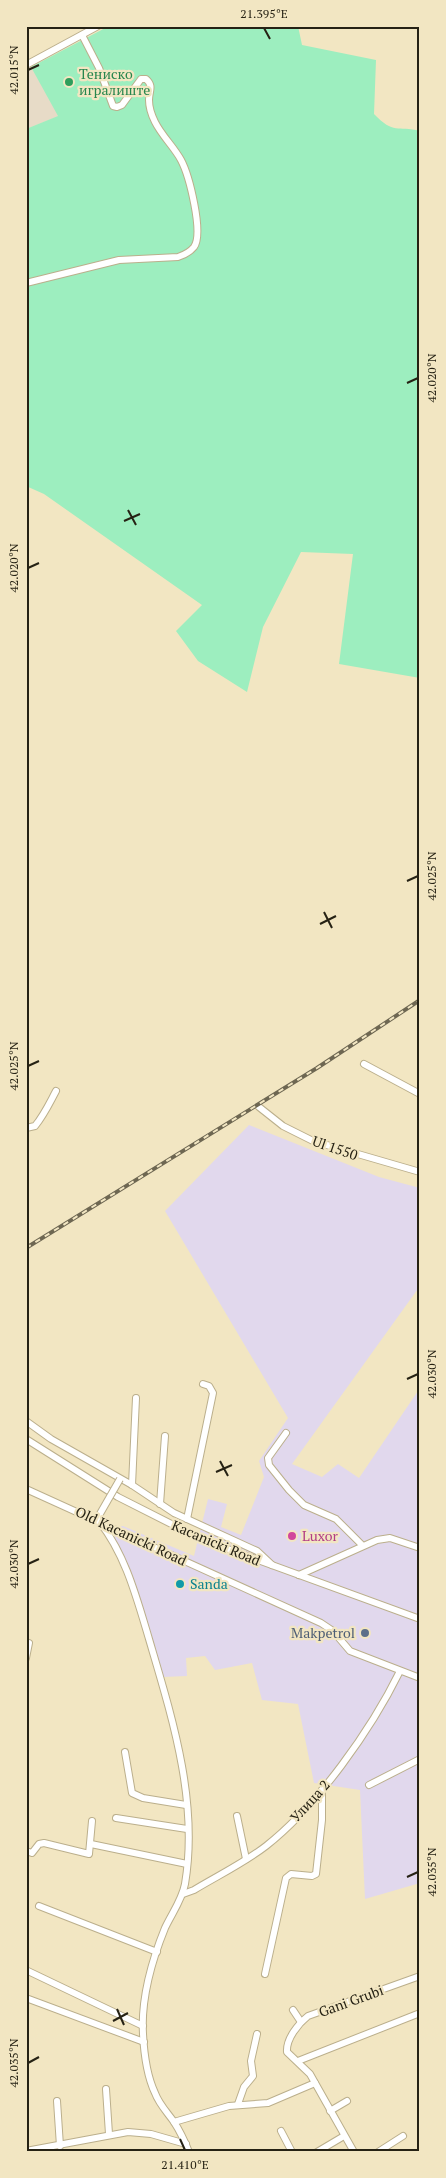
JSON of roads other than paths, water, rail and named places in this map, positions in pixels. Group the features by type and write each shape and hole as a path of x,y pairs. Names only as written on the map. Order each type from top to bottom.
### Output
{"street":[{"path":"26,65 98,26"},
{"path":"26,283 120,260 178,257 194,247 197,240 198,228 189,180 182,162 155,123 149,101 150,82 146,79 141,79 122,105 113,106 99,68 82,35"},
{"path":"364,1064 420,1094"},
{"path":"26,1128 34,1126 42,1118 50,1106 56,1090"},
{"name":"Ul 1550","path":"259,1107 283,1126 313,1141 420,1172"},
{"path":"186,1520 213,1393 209,1386 203,1384"},
{"path":"132,1485 136,1398"},
{"path":"26,1421 51,1439 132,1485 186,1520 257,1550 273,1566"},
{"path":"286,1433 268,1458 269,1465 304,1505 336,1519 362,1545"},
{"path":"160,1504 165,1436"},
{"name":"Kacanicki Road","path":"26,1439 118,1497 203,1540 420,1619"},
{"path":"120,1479 97,1519 108,1532 139,1606 180,1752 186,1805 187,1864 183,1894 168,1922 157,1952 145,2000 144,2042 152,2086 165,2111 174,2122 189,2152"},
{"name":"Old Kacanicki Road","path":"26,1489 97,1519 254,1594 321,1623 333,1631 350,1651 420,1678"},
{"path":"299,1575 362,1545 390,1538 420,1548"},
{"path":"26,1642 28,1643 26,1658"},
{"name":"Улица 2","path":"183,1894 194,1890 246,1859 276,1838 322,1790 373,1717 400,1671"},
{"path":"125,1752 132,1793 143,1798 186,1805"},
{"path":"369,1785 420,1759"},
{"path":"265,1974 287,1876 291,1874 312,1876 316,1874 322,1820 322,1790"},
{"path":"237,1816 246,1859"},
{"path":"116,1818 187,1829"},
{"path":"26,1850 32,1852 39,1844 44,1843 89,1854 92,1821"},
{"path":"91,1844 187,1864"},
{"path":"39,1906 157,1952"},
{"path":"28,1971 143,2026"},
{"name":"Gani Grubi","path":"301,2022 313,2014 420,1976"},
{"path":"26,1998 144,2042"},
{"path":"293,2010 301,2022 286,2050 298,2061 315,2083 354,2152"},
{"path":"298,2061 420,2013"},
{"path":"238,2104 244,2087 253,2076 252,2061 257,2034"},
{"path":"174,2122 238,2104 252,2106 268,2103 315,2083"},
{"path":"106,2089 109,2134"},
{"path":"57,2101 60,2146"},
{"path":"330,2111 347,2101"},
{"path":"281,2131 292,2152"},
{"path":"26,2151 60,2146 109,2134 143,2133 186,2144"},
{"path":"317,2152 344,2136"},
{"path":"378,2152 403,2136"}],"railway":[{"path":"26,1248 317,1068 420,1000"}],"place":[{"name":"Тениско игралиште","path":"69,82"},
{"name":"Luxor","path":"292,1536"},
{"name":"Sanda","path":"180,1584"},
{"name":"Makpetrol","path":"365,1633"}]}
